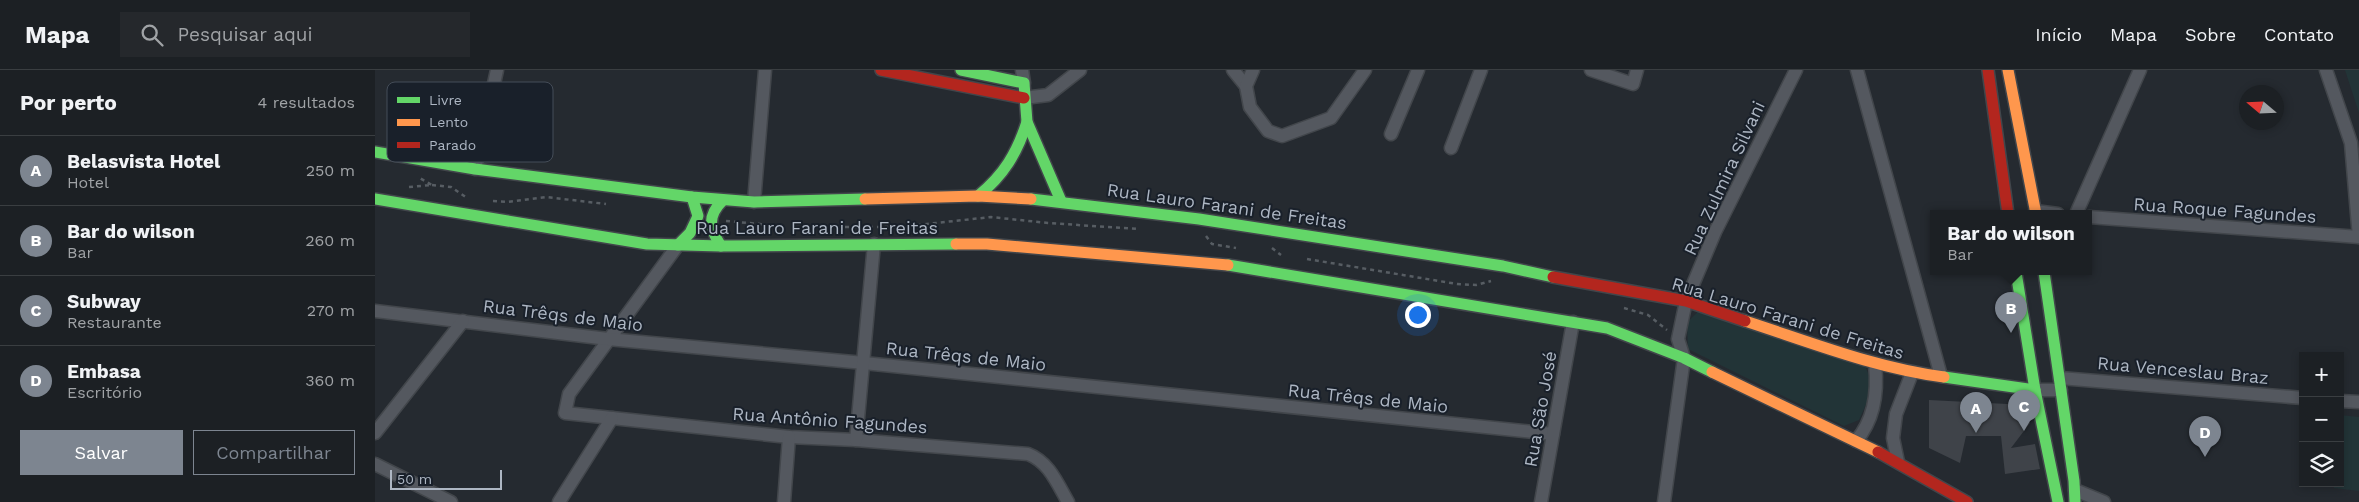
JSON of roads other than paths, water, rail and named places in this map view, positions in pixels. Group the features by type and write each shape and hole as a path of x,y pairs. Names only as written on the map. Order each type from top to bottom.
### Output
{"street":[{"path":"754,202 765,70"},
{"path":"881,70 1024,98 1048,95 1080,70"},
{"path":"961,70 1024,83"},
{"path":"1023,70 1027,122 1061,201"},
{"path":"1233,70 1246,86 1250,107 1268,131 1282,136 1331,118 1365,70"},
{"path":"1246,86 1253,70"},
{"path":"1391,134 1418,70"},
{"path":"1451,148 1481,70"},
{"path":"1591,70 1633,84 1637,70"},
{"name":"Rua Zulmira Silvani","path":"1684,358 1678,339 1686,301 1715,232 1796,70"},
{"path":"1857,70 1941,376"},
{"path":"1988,70 2006,210"},
{"path":"2008,70 2034,210"},
{"path":"2078,210 2140,70"},
{"path":"2326,70 2355,143 2359,238"},
{"path":"977,196 998,181 1016,156 1027,122"},
{"name":"Rua Lauro Farani de Freitas","path":"434,162 692,197 754,202 977,196 1061,201 1389,247 1503,266 1591,285 1686,301 1875,364 1912,373 2035,390 2061,384"},
{"path":"475,169 477,162"},
{"path":"607,339 678,245 690,233 698,216 692,197"},
{"name":"Rua Lauro Farani de Freitas","path":"375,199 647,244 721,246 987,244 1249,267 1607,328 1684,358 1898,462 1967,502"},
{"path":"721,246 711,232 710,218 713,210 723,200"},
{"name":"Rua Roque Fagundes","path":"2092,218 2359,238"},
{"path":"856,440 874,244"},
{"path":"2016,275 2035,390 2058,502"},
{"path":"2044,275 2075,496 2104,502"},
{"name":"Rua Trêqs de Maio","path":"375,311 607,339 864,363 1553,434"},
{"path":"375,433 463,321"},
{"name":"Rua São José","path":"1541,502 1573,322"},
{"name":"Rua Antônio Fagundes","path":"607,339 569,394 565,413 789,437 856,440 1028,454 1039,458 1045,464 1068,502"},
{"path":"1664,502 1684,358"},
{"path":"1856,442 1867,425 1874,405 1877,383 1875,364"},
{"path":"1898,462 1893,438 1896,414 1912,373"},
{"name":"Rua Venceslau Braz","path":"2061,384 2299,398"},
{"path":"2344,401 2359,402"},
{"path":"559,502 612,418"},
{"path":"784,502 789,437"},
{"path":"375,464 451,502"}],"place":[{"name":"Bar do wilson","path":"2011,333"},
{"name":"Subway","path":"2024,431"},
{"name":"Belasvista Hotel","path":"1976,433"},
{"name":"Embasa","path":"2205,457"}]}
